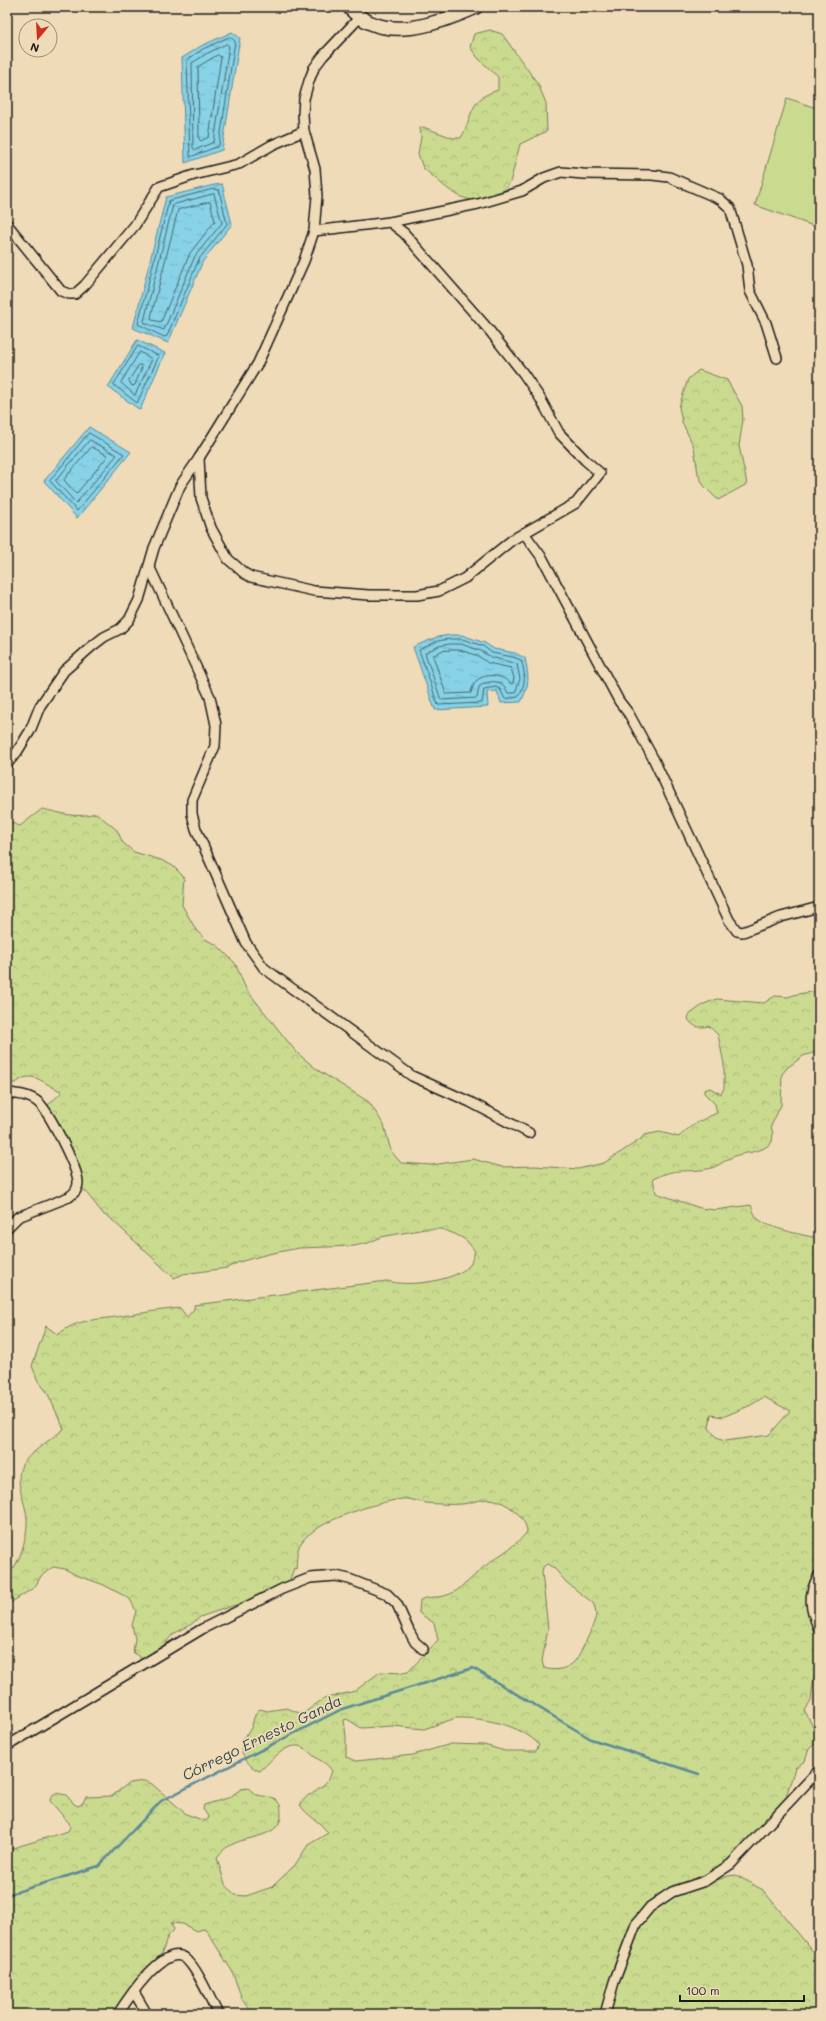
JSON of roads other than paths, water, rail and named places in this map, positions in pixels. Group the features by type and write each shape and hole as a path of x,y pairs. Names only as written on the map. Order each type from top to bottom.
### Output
{"street":[{"path":"349,7 360,17 372,24 384,28 411,28 437,23 476,7"},
{"path":"7,764 17,752 30,731 40,706 64,671 91,647 130,620 139,600 154,548 180,486 258,362 304,261 314,231 317,196 315,169 304,130 304,99 314,68 323,56 360,17"},
{"path":"7,224 61,291 69,294 75,294 85,285 135,225 159,187 194,175 238,164 272,145 304,130"},
{"path":"314,231 390,222 501,198 522,191 544,178 561,172 601,175 652,175 669,178 720,199 730,208 747,265 750,291 766,324 777,358"},
{"path":"199,458 201,498 218,543 228,559 251,577 322,592 369,595 424,594 439,591 465,578 507,544 576,503 600,473 559,433 540,398 489,330 404,233 390,222"},
{"path":"524,533 543,559 619,701 629,714 654,760 730,920 737,931 743,932 781,917 819,907"},
{"path":"149,566 204,684 213,710 216,725 215,746 194,793 192,814 196,830 213,872 246,943 264,968 412,1076 470,1102 529,1133"},
{"path":"7,1093 28,1096 38,1102 48,1113 76,1172 78,1184 76,1192 69,1197 18,1217 7,1228"},
{"path":"7,1746 202,1629 282,1589 310,1578 336,1576 349,1579 387,1594 397,1604 415,1642 423,1649"},
{"path":"819,1576 811,1589 811,1607 819,1629"},
{"path":"605,2014 614,1982 636,1924 650,1907 672,1892 705,1881 731,1864 819,1770"},
{"path":"118,2014 147,1974 162,1961 170,1957 184,1957 192,1966 218,2014"},
{"path":"134,1992 146,2014"}],"water":[{"path":"232,32 240,38 222,150 185,163 182,58 201,46"},
{"path":"222,184 232,224 203,261 168,343 133,328 166,197"},
{"path":"137,340 165,353 140,410 108,387"},
{"path":"89,427 131,452 77,518 44,481"},
{"path":"462,635 485,643 494,649 515,653 525,658 528,680 521,702 501,703 497,691 487,692 488,707 435,710 413,647 437,637"}],"waterway":[{"name":"Córrego Ernesto Ganda","path":"7,1895 99,1866 161,1801 342,1709 473,1668 591,1739 699,1774"}]}
